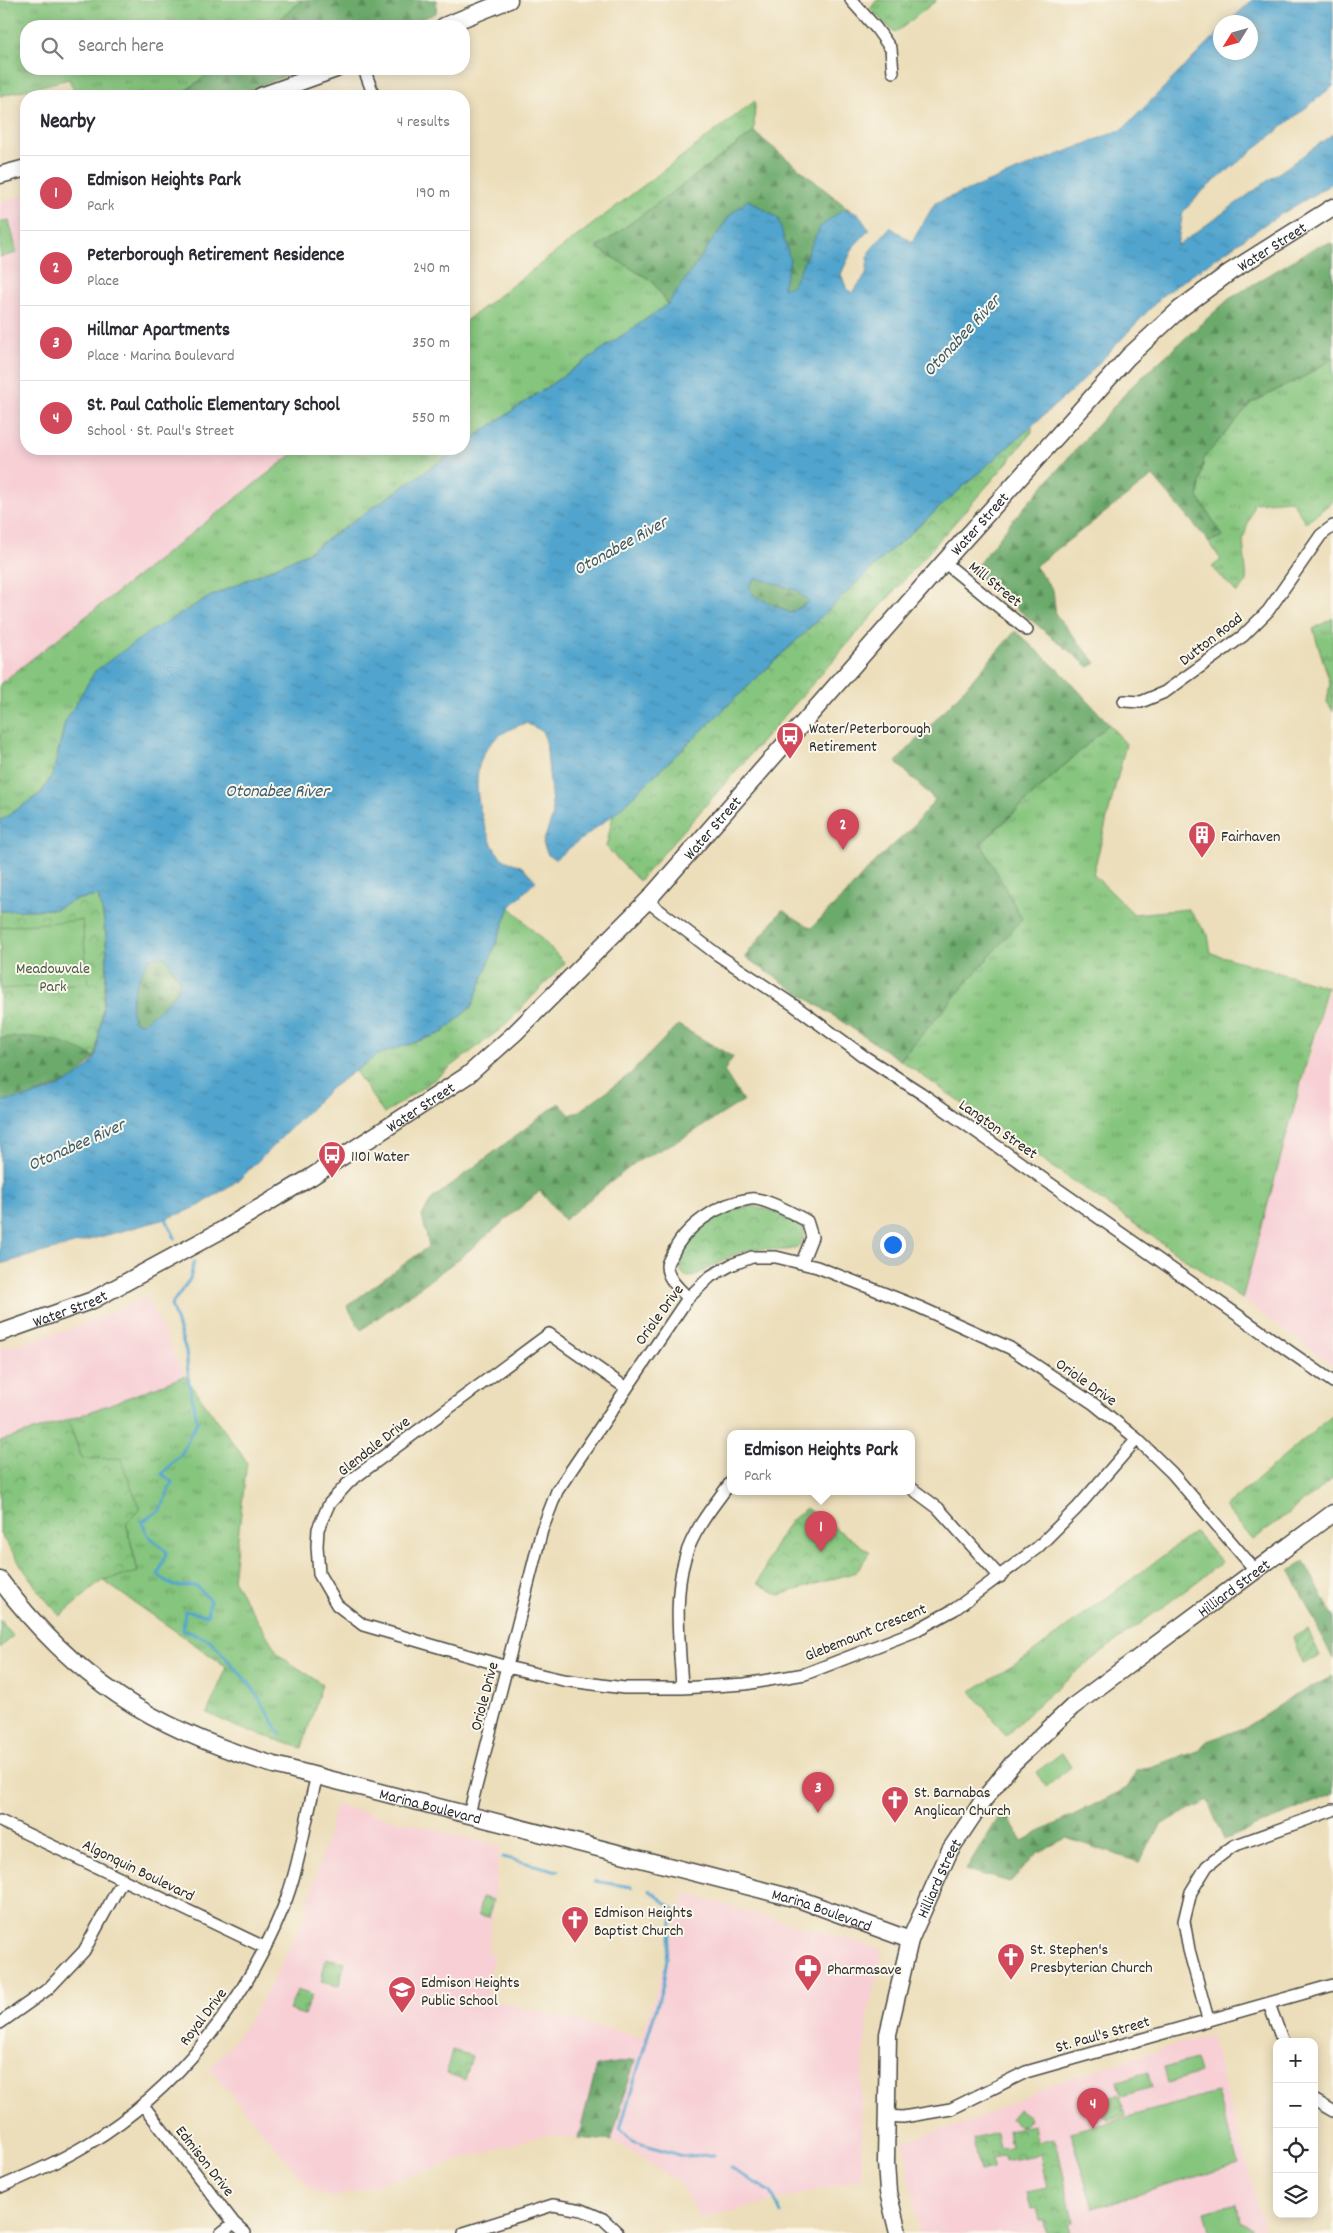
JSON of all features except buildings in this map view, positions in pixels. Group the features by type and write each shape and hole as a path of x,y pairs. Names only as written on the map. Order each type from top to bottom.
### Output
{"main road":[{"path":"459,20 508,0"},
{"path":"278,90 319,75"},
{"path":"0,175 20,170"},
{"name":"Water Street","path":"0,1333 93,1300 222,1230 311,1177 468,1075 516,1033 646,901 765,768 944,562 1128,357 1180,309 1230,272 1333,208"},
{"name":"Hilliard Street","path":"898,2233 888,2192 885,2116 888,2034 910,1940 950,1850 982,1802 1012,1764 1078,1703 1333,1513"},
{"name":"Marina Boulevard","path":"0,1580 25,1615 97,1681 139,1709 183,1733 233,1752 317,1776 801,1900 910,1940"}],"street":[{"path":"851,0 876,28 891,49 894,72"},
{"path":"366,75 372,90"},
{"name":"Dutton Road","path":"1124,701 1141,702 1164,692 1243,636 1268,611 1321,535 1333,526"},
{"name":"Mill Street","path":"944,562 1027,630"},
{"name":"Langton Street","path":"646,901 718,955 795,1006 862,1055 921,1093 1333,1382"},
{"path":"688,1298 672,1281 667,1266 677,1243 700,1220 725,1207 751,1199 785,1209 807,1221 812,1237 802,1262"},
{"name":"Oriole Drive","path":"469,1814 542,1530 557,1491 688,1298 710,1276 752,1257 776,1257 802,1262 919,1307 1010,1348 1094,1404 1137,1439 1172,1473 1256,1571"},
{"name":"Glendale Drive","path":"507,1667 363,1625 337,1605 319,1574 318,1529 329,1504 350,1480 549,1334 626,1388"},
{"name":"Glebemount Crescent","path":"507,1667 563,1680 615,1686 682,1688 745,1684 805,1674 821,1669 913,1632 954,1609 1000,1577 1037,1548 1077,1508 1137,1439"},
{"path":"682,1688 679,1594 685,1557 698,1529 727,1488"},
{"path":"915,1491 938,1508 1000,1577"},
{"name":"Royal Drive","path":"0,2187 52,2164 90,2143 143,2104 174,2077 205,2040 231,2006 284,1907 298,1860 317,1776"},
{"path":"1208,2019 1189,1950 1184,1921 1191,1892 1207,1866 1233,1846 1333,1810"},
{"name":"Algonquin Boulevard","path":"0,1821 264,1947"},
{"path":"0,2023 48,1989 84,1951 123,1879"},
{"name":"St. Paul's Street","path":"885,2116 903,2117 951,2110 1026,2072 1333,1985"},
{"path":"1269,2004 1282,2038"},
{"path":"1318,2102 1333,2111"},
{"name":"Edmison Drive","path":"143,2104 234,2223 245,2233"},
{"path":"464,2233 553,2205 582,2210 603,2219 618,2233"},
{"path":"221,2233 234,2223"}],"shaded area":[{"path":"20,196 20,455 291,455 0,684 0,202"},
{"path":"1333,973 1333,1366 1242,1299"},
{"path":"147,1297 185,1376 75,1418 0,1441 0,1349 70,1329"},
{"name":"Edmison Heights Public School","path":"336,1805 500,1846 488,1952 493,1954 488,1999 642,2037 686,1894 883,1949 868,2014 861,2091 862,2179 701,2219 680,2184 633,2152 611,2141 543,2135 333,2198 310,2188 210,2069 243,2030 271,1985 304,1918"},
{"path":"1210,2034 1266,2233 919,2233 903,2141 973,2121 1051,2084"}],"green space":[{"path":"0,0 302,0 279,20 20,20 20,75 207,75 188,90 74,90 69,79 0,96"},
{"path":"302,0 437,0 436,13 419,20 279,20"},
{"path":"877,0 937,0 895,33 870,9"},
{"path":"207,75 287,75 251,90 188,89"},
{"path":"755,101 754,132 597,248 652,281 668,304 470,440 470,317"},
{"path":"754,132 850,210 843,209 789,288 782,288 778,218 749,200 731,214 668,304 652,281 597,248"},
{"path":"9,220 17,253 0,257 0,222"},
{"path":"1333,243 1333,358 1313,372 1251,403 1204,458 1198,497 1223,536 1209,542 1153,476 1035,566 1053,590 1056,615 1096,663 1089,667 972,572 1012,521 1132,386 1229,299 1317,246"},
{"path":"1333,358 1333,501 1306,523 1291,500 1254,503 1243,540 1247,582 1237,593 1212,567 1221,560 1209,542 1223,536 1198,497 1204,458 1251,403 1313,372"},
{"path":"1032,426 1032,432 1001,470 639,881 606,847 613,815 886,555"},
{"path":"291,455 449,455 307,553 207,598 65,722 53,774 41,793 0,821 0,684"},
{"path":"756,578 796,590 809,602 790,613 753,595 749,586"},
{"path":"1333,618 1333,711 1327,702 1330,683 1313,629"},
{"path":"1015,631 1064,675 1109,724 981,843 1022,919 900,1060 745,957 782,910 811,928 848,892 876,860 908,832 935,800 896,762 959,695"},
{"path":"1109,724 1126,744 1093,874 1134,914 1188,909 1208,935 1211,953 1327,987 1242,1299 900,1060 1021,919 981,844"},
{"name":"Meadowvale Park","path":"98,895 106,935 106,976 102,1017 95,1057 49,1040 26,1037 0,1038 0,911 56,909 74,900"},
{"path":"510,907 565,963 503,1027 435,1079 384,1114 355,1071 377,1055 442,1033 472,1006"},
{"path":"82,920 88,983 0,989 0,927"},
{"path":"161,956 168,959 175,974 179,977 177,990 168,1001 143,1023 135,1022 132,1006 138,980 150,958"},
{"path":"678,1025 733,1057 724,1071 743,1101 687,1136 636,1162 564,1220 540,1191 460,1258 361,1330 347,1306 429,1246 422,1216 432,1199 559,1103 570,1115 579,1111 629,1075"},
{"path":"40,1037 68,1043 95,1057 73,1080 23,1099 0,1101 0,1038"},
{"path":"752,1206 780,1214 799,1223 804,1228 800,1244 788,1250 755,1249 739,1253 694,1276 685,1276 681,1271 683,1256 691,1241 703,1227 723,1213"},
{"path":"185,1376 247,1462 233,1580 279,1655 322,1684 302,1748 239,1728 207,1713 227,1667 102,1580 138,1571 126,1523 82,1459 68,1420"},
{"path":"1333,1415 1333,1479 1253,1540 1225,1507"},
{"path":"68,1420 82,1459 120,1458 140,1509 126,1523 138,1572 103,1580 60,1616 40,1593 0,1534 0,1441"},
{"path":"806,1508 870,1552 856,1572 779,1595 758,1583 772,1551 790,1521"},
{"path":"1195,1532 1222,1562 1083,1666 1030,1711 1006,1736 971,1691 1024,1659"},
{"path":"1304,1561 1333,1616 1333,1659 1290,1571"},
{"path":"0,1620 13,1636 0,1648"},
{"path":"1308,1629 1320,1657 1302,1663 1293,1637"},
{"path":"1333,1676 1333,1794 1224,1840 1208,1801 1161,1824 1139,1862 1066,1838 1037,1853 1010,1882 966,1870 1004,1809 1022,1841 1127,1788 1137,1771 1198,1751 1207,1741 1244,1728 1291,1698"},
{"path":"1062,1753 1071,1767 1046,1787 1036,1772"},
{"path":"482,1897 493,1900 489,1917 478,1915"},
{"path":"326,1958 345,1962 339,1986 321,1982"},
{"path":"297,1990 312,1995 304,2015 289,2010"},
{"path":"452,2050 472,2056 465,2080 446,2073"},
{"path":"1195,2059 1199,2073 1168,2083 1164,2068"},
{"path":"635,2060 611,2141 578,2138 597,2066"},
{"path":"1148,2072 1152,2087 1122,2096 1118,2081"},
{"path":"1217,2093 1238,2164 1093,2208 1070,2132"},
{"path":"1120,2095 1125,2115 1108,2119 1099,2113 1096,2101"},
{"path":"1019,2109 1029,2116 1030,2120 1024,2125 1019,2126 1011,2119"},
{"path":"1034,2125 1037,2142 1054,2138 1058,2149 1073,2222 1068,2225 1070,2233 1046,2233 1044,2220 1040,2220 1037,2208 1031,2209 1027,2192 1047,2188 1040,2154 1005,2161 1004,2156 992,2159 993,2169 979,2172 973,2139 997,2133 1000,2148 1011,2147 1008,2130"},
{"path":"1237,2203 1240,2223 1253,2228 1252,2233 1211,2233 1205,2212"}],"water":[{"name":"Otonabee River","path":"1252,0 1333,0 1333,86 1201,192 1183,212 1177,246 1333,134 1333,183 1268,222 1163,295 1079,384 886,555 613,815 555,859 548,855 543,843 553,815 546,741 542,731 526,723 496,738 487,748 481,760 477,788 483,820 490,840 502,858 522,867 536,881 510,907 472,1006 442,1033 377,1055 331,1088 240,1179 199,1206 166,1219 0,1264 0,1101 39,1094 65,1084 77,1077 95,1058 106,981 107,946 98,896 74,900 56,909 0,911 0,821 41,793 53,774 65,722 95,671 149,632 207,598 307,553 449,455 470,455 470,440 668,304 731,214 748,200 778,218 790,260 783,288 789,287 794,283 820,227 843,209 858,213 869,230 854,246 841,274 846,287 852,293 866,275 869,252 890,227 912,242 935,203 1123,129 1213,38 1213,60 1258,60 1258,15 1236,15","holes":["756,578 796,590 809,602 790,613 753,595 749,586","161,956 168,959 175,974 179,977 179,983 173,995 143,1023 135,1022 132,1014 132,998 138,980 150,958"]}],"waterway":[{"path":"166,1219 175,1238"},
{"path":"194,1262 190,1279 171,1305 186,1351 189,1383 197,1421 182,1453 162,1474 172,1482 161,1509 142,1522 148,1535 167,1552 158,1575 174,1586 197,1586 210,1601 207,1615 185,1611 183,1630 210,1640 252,1687 281,1735"},
{"path":"503,1857 558,1871"},
{"path":"595,1881 632,1887"},
{"path":"649,1890 674,1909 663,1985 620,2129 632,2141 683,2156 714,2155"},
{"path":"730,2168 771,2192 781,2214"}],"place":[{"name":"Water/Peterborough Retirement","path":"790,760"},
{"name":"Peterborough Retirement Residence","path":"843,850"},
{"name":"Fairhaven","path":"1202,859"},
{"name":"1101 Water","path":"332,1179"},
{"name":"Edmison Heights Park","path":"821,1552"},
{"name":"Hillmar Apartments","path":"818,1813"},
{"name":"St. Barnabas Anglican Church","path":"895,1824"},
{"name":"Edmison Heights Baptist Church","path":"575,1944"},
{"name":"St. Stephen's Presbyterian Church","path":"1011,1981"},
{"name":"Pharmasave","path":"808,1992"},
{"name":"Edmison Heights Public School","path":"402,2014"},
{"name":"St. Paul Catholic Elementary School","path":"1093,2129"}]}
